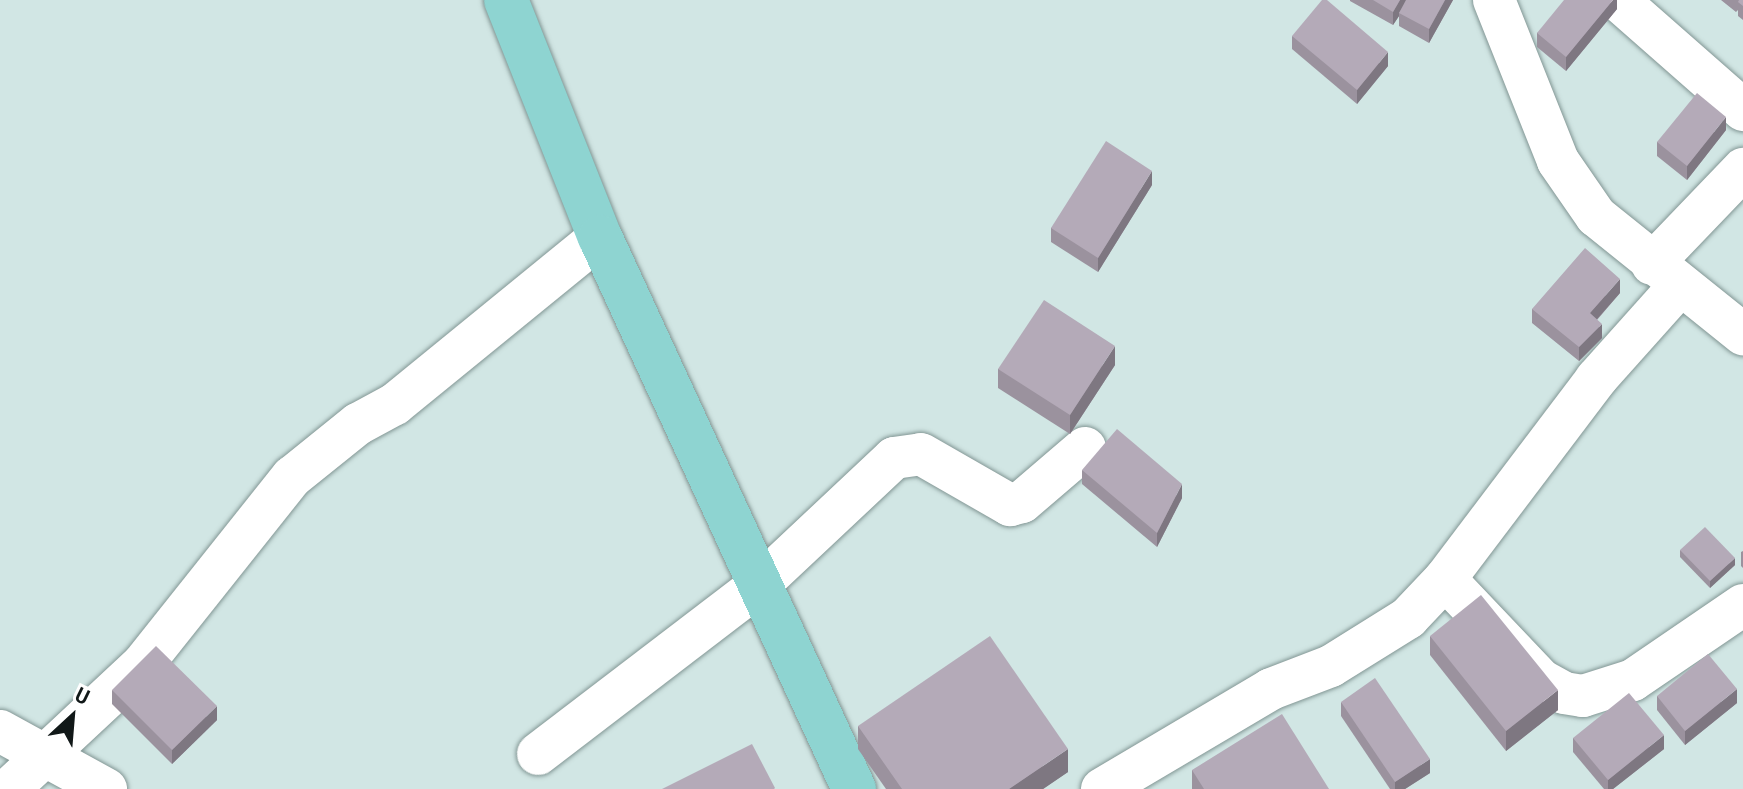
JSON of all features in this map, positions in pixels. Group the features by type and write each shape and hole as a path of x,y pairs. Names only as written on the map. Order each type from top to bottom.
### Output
{"main road":[{"path":"506,0 600,237 854,789"}],"street":[{"path":"1494,0 1558,161 1596,216 1743,334"},
{"path":"1618,0 1743,110"},
{"path":"1102,789 1271,689 1331,666 1371,644 1408,618 1445,579 1596,379 1743,169"},
{"path":"9,789 143,664 292,477 358,424 395,404 600,237"},
{"path":"538,754 760,584 894,458 921,454 1010,505 1022,502 1085,448"},
{"path":"1445,579 1541,680 1564,693 1583,696 1633,680 1743,605"},
{"path":"0,731 106,789"}],"building":[{"path":"1322,0 1327,0 1388,52 1357,90 1292,36"},
{"path":"1373,0 1400,0 1393,12"},
{"path":"1406,0 1445,0 1429,29 1399,13"},
{"path":"1564,0 1613,0 1566,57 1537,33"},
{"path":"1697,93 1726,117 1687,166 1657,142"},
{"path":"1106,141 1152,171 1098,258 1051,228"},
{"path":"1585,248 1620,279 1590,313 1602,324 1579,347 1532,309"},
{"path":"1044,300 1115,346 1070,415 998,369"},
{"path":"1117,429 1182,484 1157,533 1082,470"},
{"path":"1705,527 1735,558 1710,581 1680,550"},
{"path":"1481,595 1558,690 1506,731 1430,636"},
{"path":"990,636 1068,749 1009,789 902,789 858,726"},
{"path":"156,646 217,706 172,750 112,690"},
{"path":"1708,654 1737,689 1685,731 1657,696"},
{"path":"1375,678 1430,759 1395,782 1341,702"},
{"path":"1629,693 1664,735 1608,780 1573,738"},
{"path":"1282,714 1329,789 1204,789 1192,770"},
{"path":"752,744 774,789 662,789"}]}
